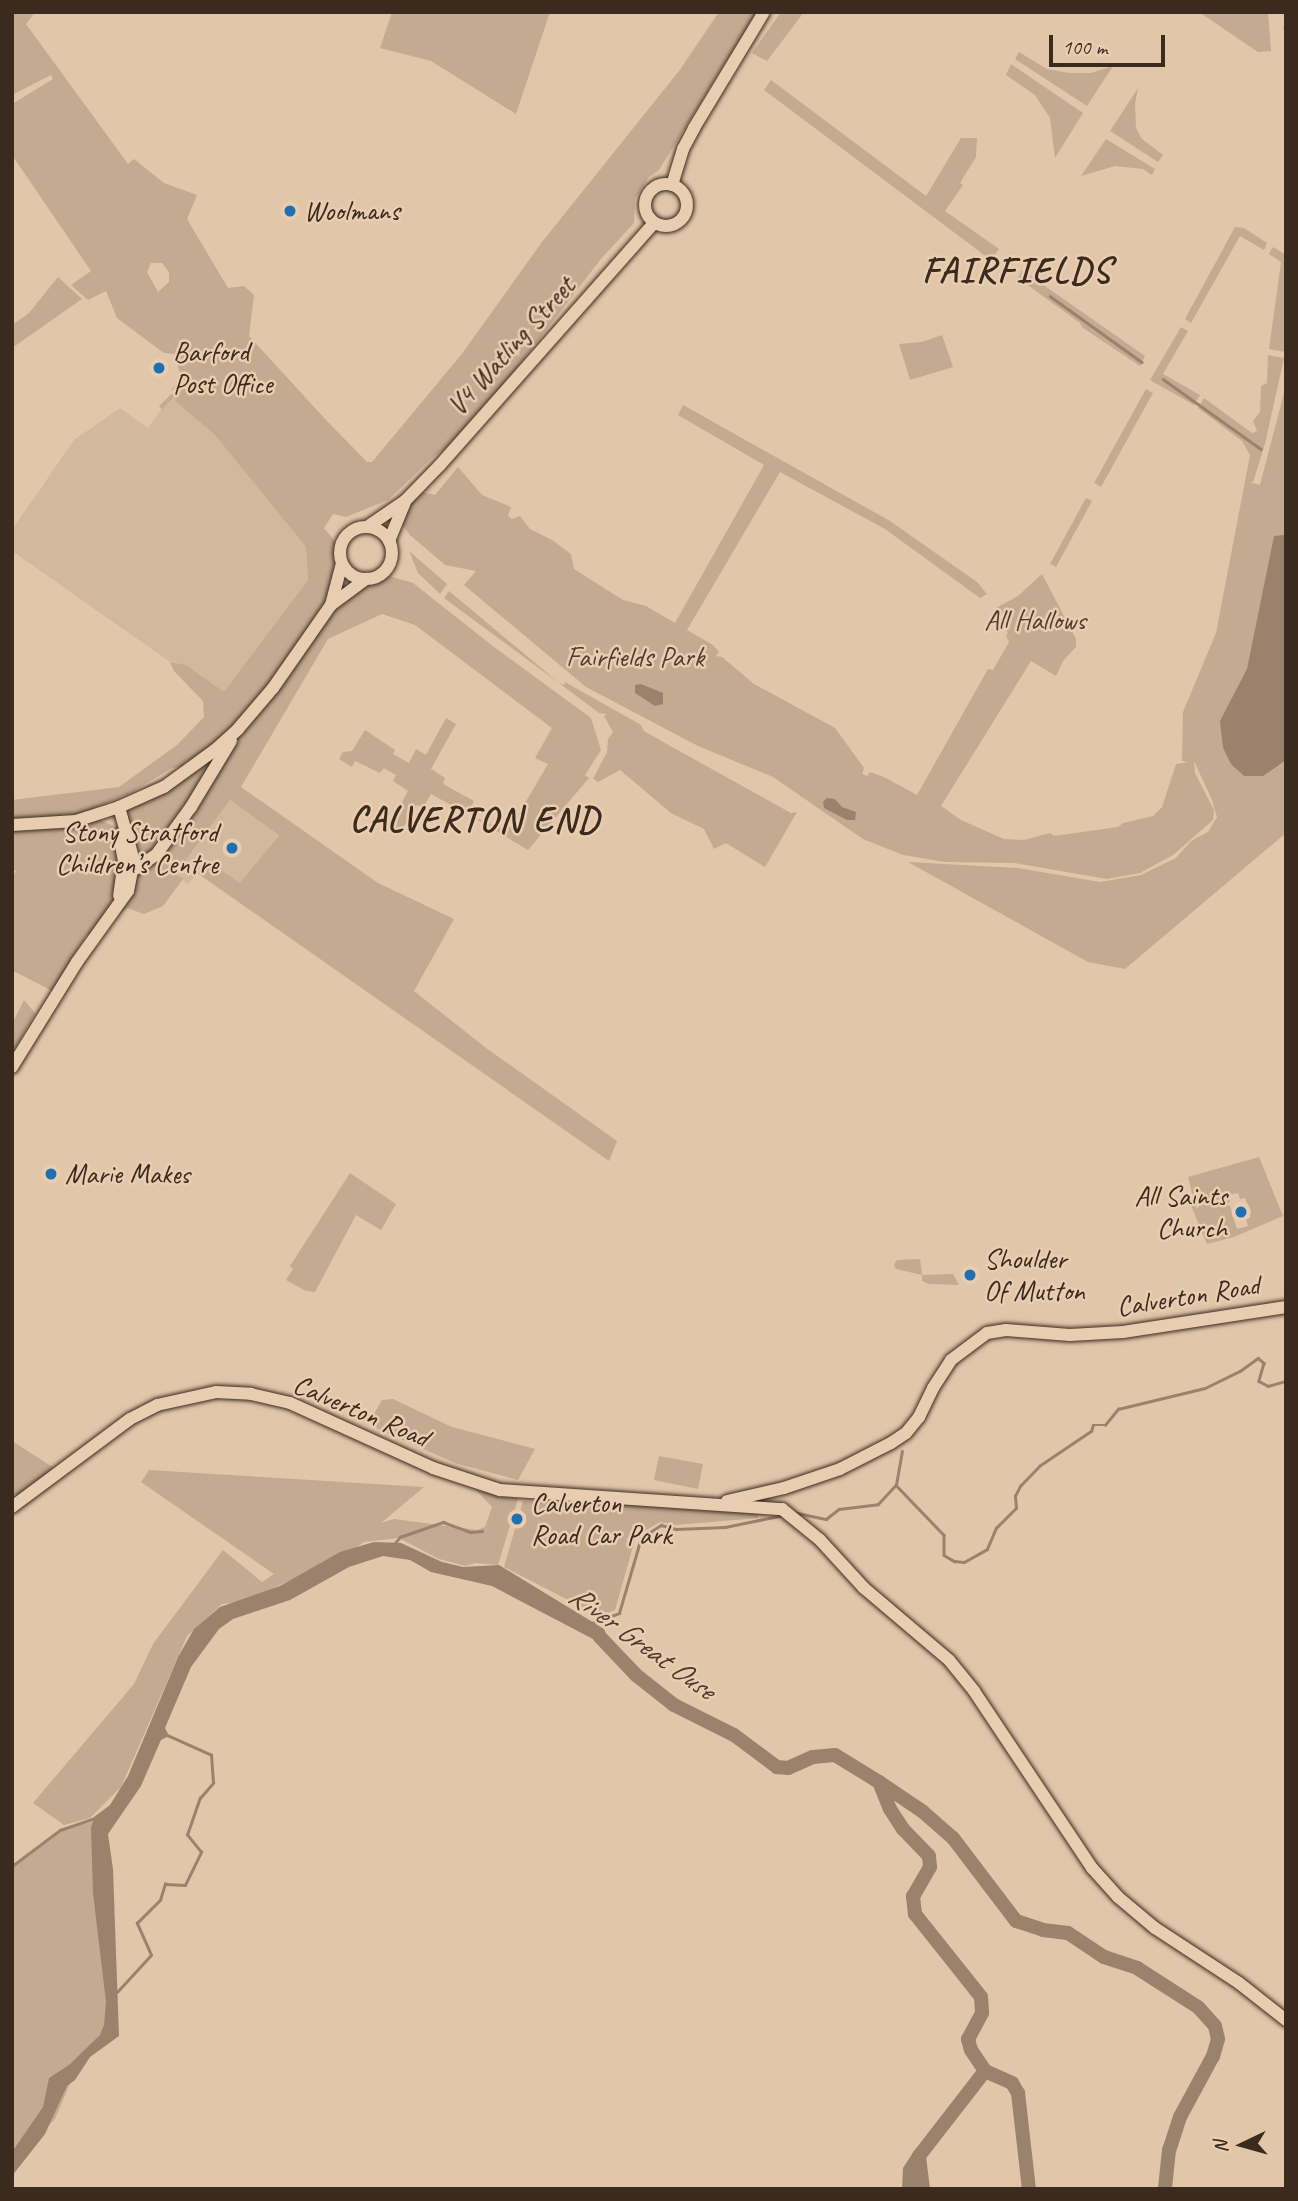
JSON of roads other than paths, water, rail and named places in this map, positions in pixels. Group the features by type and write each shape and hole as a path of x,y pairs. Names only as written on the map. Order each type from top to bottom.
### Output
{"street":[{"path":"672,185 683,149 694,128 764,12"},
{"path":"672,185 684,193 688,208 675,225 660,226 653,223 645,211 647,196 657,186 672,185"},
{"name":"V4 Watling Street","path":"367,527 405,501 653,223"},
{"name":"V4 Watling Street","path":"390,541 405,501"},
{"path":"331,605 342,564 341,549 344,539 356,529 367,527 380,531 390,541 392,556 389,566 377,577 366,579 352,575 342,564"},
{"path":"12,825 76,821 116,808 182,775 238,729 273,688 331,605 366,579"},
{"path":"135,869 156,855 201,793 238,729"},
{"path":"12,1067 117,903 128,891 135,869 116,808"},
{"path":"116,808 124,861 117,903"},
{"name":"Calverton Road","path":"721,1504 784,1488 840,1469 906,1433 919,1417 951,1360 987,1333 1006,1331 1070,1335 1123,1332 1286,1307"},
{"name":"Calverton Road","path":"12,1507 130,1419 166,1402 216,1392 251,1394 290,1404 433,1468 500,1490 770,1507 791,1515 820,1540 864,1588 949,1661 974,1691 1092,1868 1118,1898 1155,1928 1239,1983 1286,2020"}],"waterway":[{"path":"1050,296 1142,362"},
{"path":"1163,379 1261,449"},
{"path":"896,1485 944,1535 944,1555 954,1561 964,1562 987,1549 996,1528 1016,1508 1015,1496 1020,1486 1039,1466 1091,1431 1093,1425 1105,1425 1118,1409 1205,1388 1240,1371 1258,1358 1264,1363 1259,1381 1268,1386 1286,1381"},
{"path":"793,1512 826,1519 839,1509 878,1504 896,1485 902,1452"},
{"path":"592,1623 619,1613 641,1538 661,1525 676,1529 725,1527 784,1515"},
{"path":"395,1543 400,1537 443,1522 470,1532 482,1531"},
{"name":"River Great Ouse","path":"599,1636 636,1675 674,1705 734,1735 777,1767 788,1768 813,1757 835,1755 879,1782 890,1809 903,1829 929,1856 930,1867 913,1896 915,1914 981,1997 982,2013 968,2039 971,2050 985,2071 1012,2083 1018,2093 1029,2189"},
{"path":"117,1992 151,1955 137,1923 160,1900 165,1884 185,1885 201,1852 187,1835 200,1798 213,1783 211,1755 166,1735"},
{"path":"879,1782 922,1811 953,1838 1016,1921 1043,1930 1068,1933 1104,1957 1137,1968 1198,2007 1215,2026 1218,2039 1213,2056 1180,2117 1169,2150 1165,2189"},
{"path":"12,1866 60,1830 94,1818"},
{"path":"923,2189 919,2156 985,2071"},
{"path":"909,2189 910,2170 919,2156"}],"place":[{"name":"Woolmans","path":"290,211"},
{"name":"Barford Post Office","path":"159,368"},
{"name":"Stony Stratford Children’s Centre","path":"232,848"},
{"name":"Marie Makes","path":"51,1174"},
{"name":"All Saints Church","path":"1241,1212"},
{"name":"Shoulder Of Mutton","path":"970,1275"},
{"name":"Calverton Road Car Park","path":"517,1519"}],"district":[{"name":"FAIRFIELDS","path":"1017,271"},
{"name":"CALVERTON END","path":"475,820"}],"park label":[{"name":"All Hallows","path":"1035,620"},
{"name":"Fairfields Park","path":"635,657"}]}
